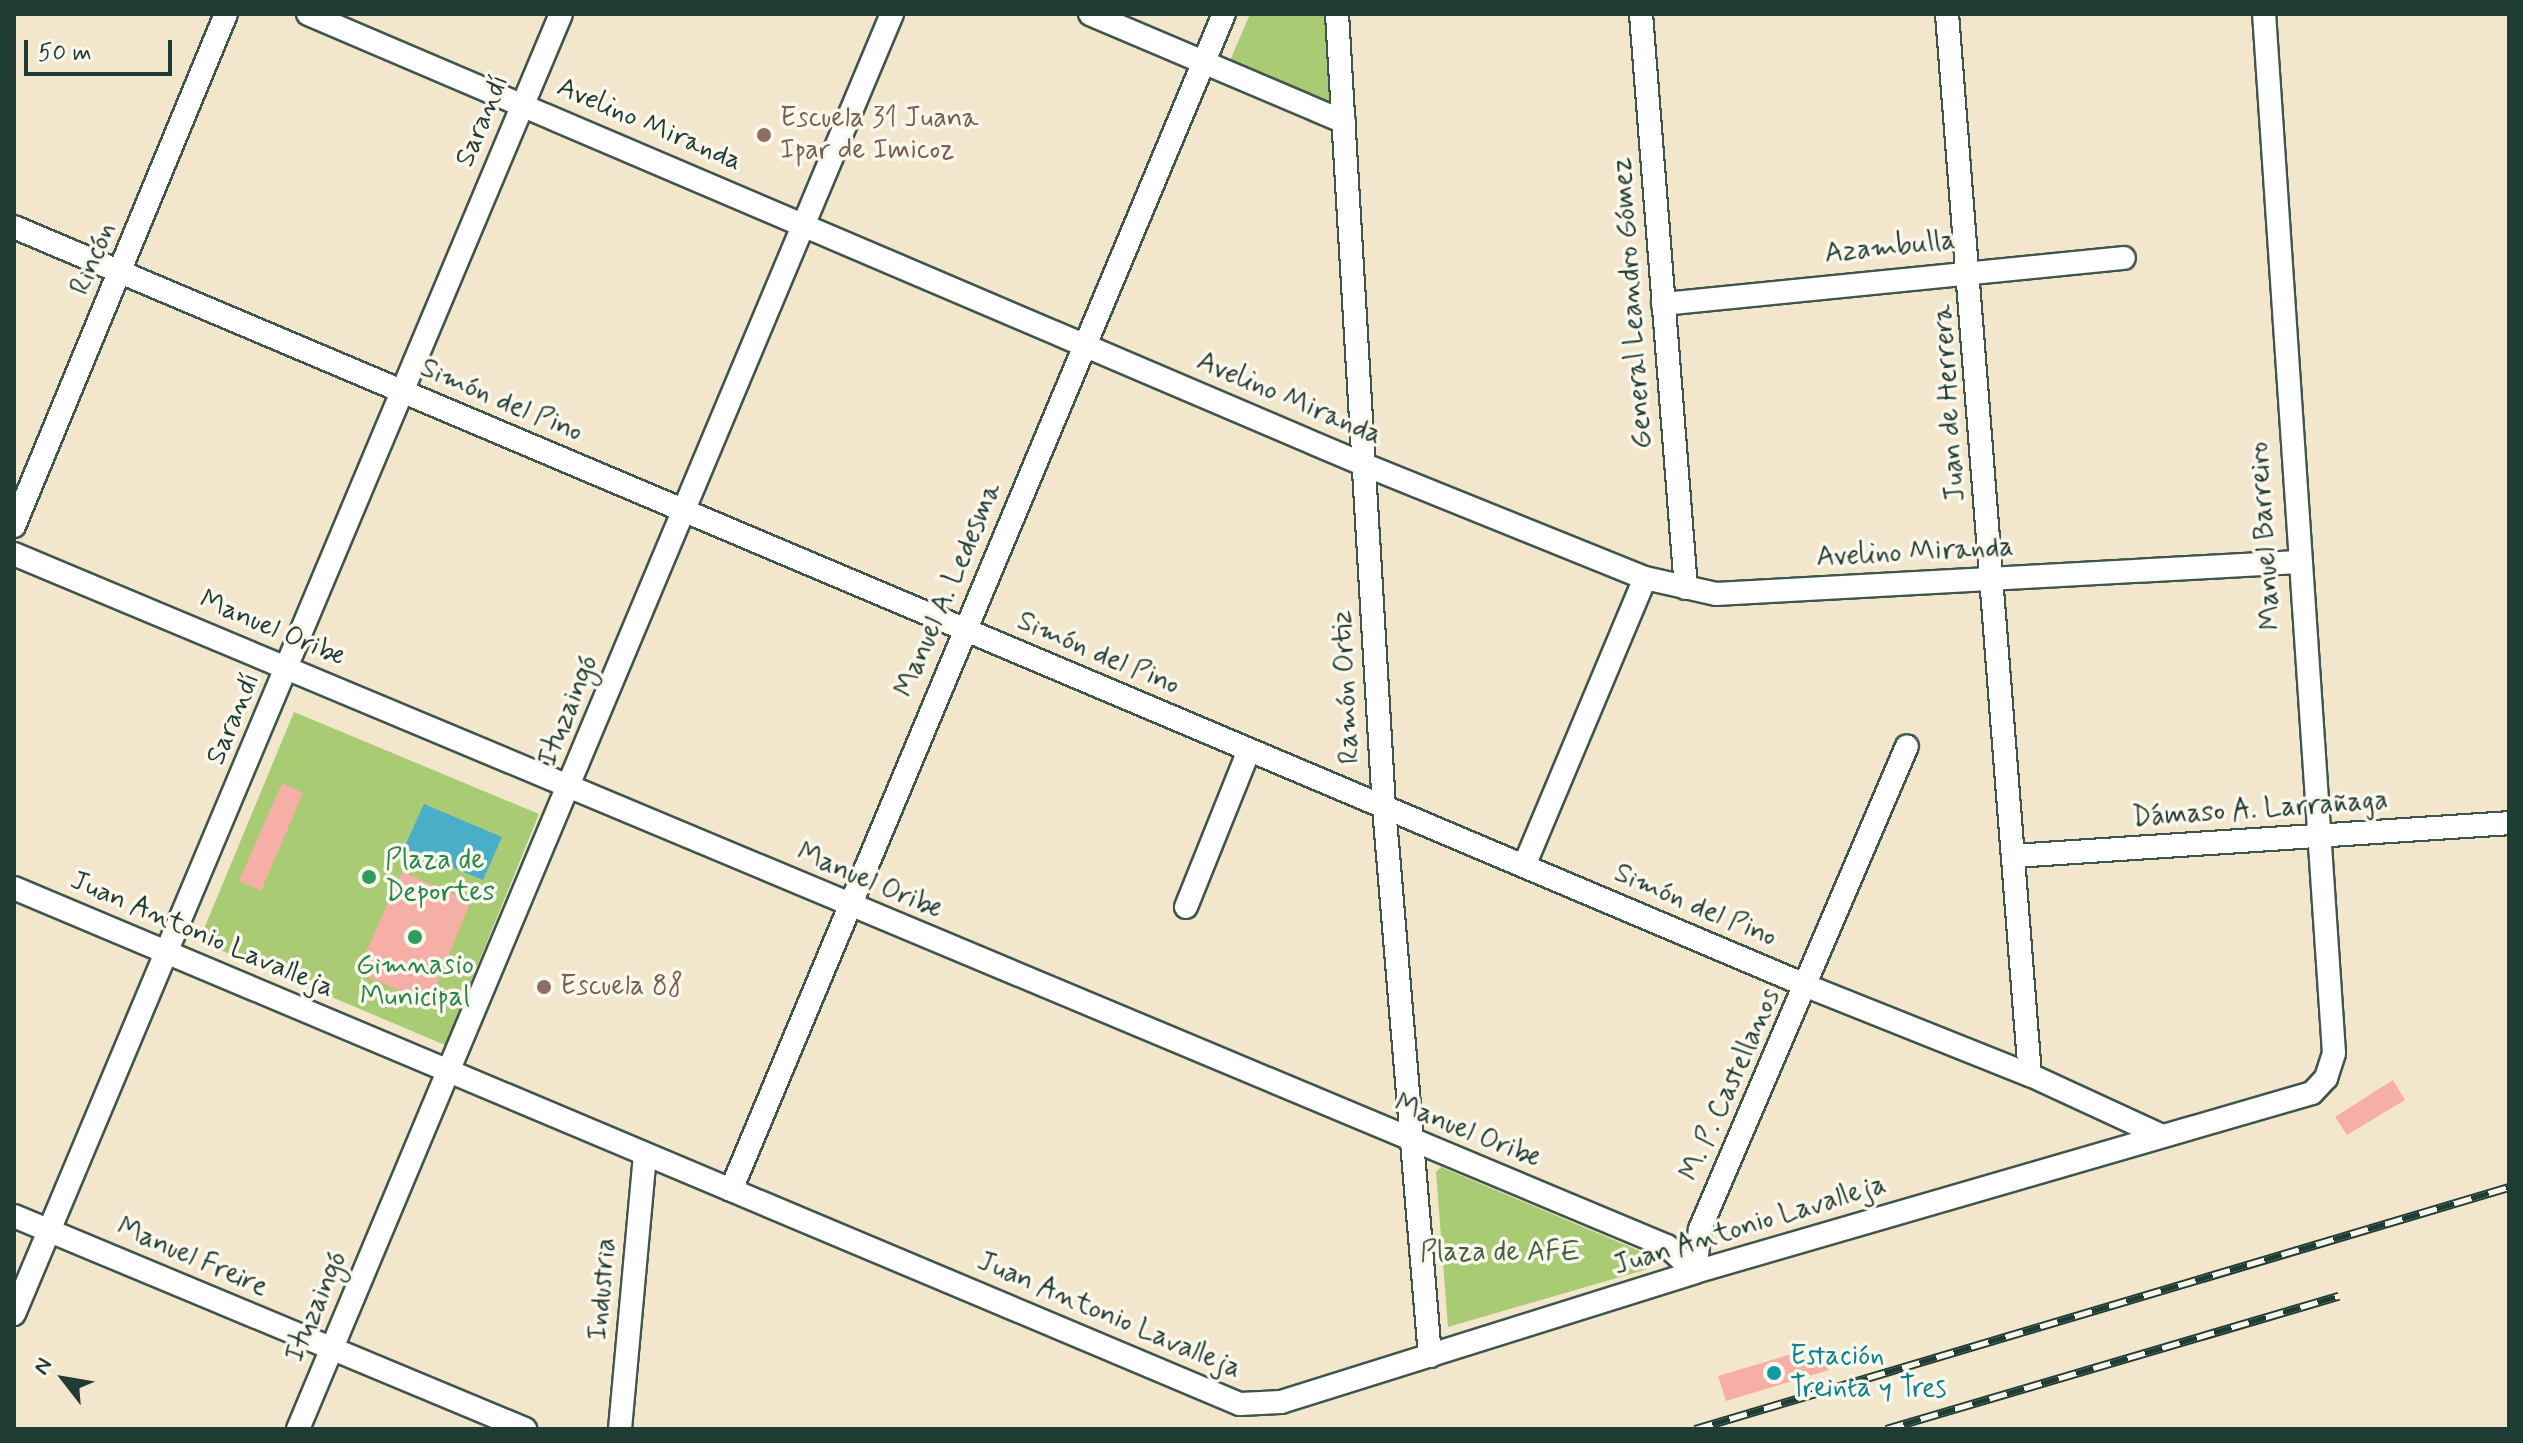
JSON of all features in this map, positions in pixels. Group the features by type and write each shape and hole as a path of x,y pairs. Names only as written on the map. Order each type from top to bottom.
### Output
{"street":[{"name":"Rincón","path":"14,526 226,14"},
{"name":"Avelino Miranda","path":"308,14 805,223 1365,465 1645,578 1716,594 1760,593 2298,562"},
{"name":"Sarandí","path":"14,1314 289,669 401,392 561,14"},
{"name":"Ituzaingó","path":"298,1429 570,788 683,510 892,14"},
{"path":"1090,14 1344,122"},
{"name":"Manuel A. Ledesma","path":"731,1190 847,906 1224,14"},
{"name":"Ramón Ortiz","path":"1337,14 1384,807 1430,1356"},
{"name":"General Leandro Gómez","path":"1641,14 1686,588"},
{"name":"Juan de Herrera","path":"1947,14 1970,270 2030,1075"},
{"name":"Manuel Barreiro","path":"2264,14 2298,562 2334,1053"},
{"name":"Simón del Pino","path":"14,227 1807,986 2030,1075 2160,1135"},
{"name":"Azambulla","path":"1663,304 1970,270 2124,258"},
{"name":"Manuel Oribe","path":"14,554 1412,1143 1667,1246 1695,1272"},
{"path":"1524,866 1645,578"},
{"name":"M. P. Castellanos","path":"1695,1272 1700,1229 1807,986 1907,746"},
{"path":"1186,907 1249,750"},
{"name":"Dámaso A. Larrañaga","path":"2014,856 2509,823"},
{"name":"Juan Antonio Lavalleja","path":"14,888 1240,1404 1281,1402 1695,1272 2312,1093 2326,1078 2334,1053"},
{"name":"Industria","path":"620,1429 645,1154"},
{"name":"Manuel Freire","path":"14,1216 525,1429"}],"green space":[{"path":"1250,14 1324,14 1332,104 1229,63"},
{"name":"Plaza de Deportes","path":"294,712 539,814 445,1045 199,941"},
{"name":"Plaza de AFE","path":"1441,1167 1654,1257 1651,1268 1448,1327 1436,1172"}],"water":[{"path":"424,804 502,837 483,880 404,848"}],"building":[{"path":"282,783 303,793 261,891 239,881"},
{"name":"Gimnasio Municipal","path":"402,872 471,901 429,1003 357,972"},
{"path":"2393,1080 2405,1100 2347,1135 2335,1117"},
{"name":"Estación Treinta y Tres","path":"1822,1345 1829,1370 1726,1401 1718,1376"}],"railway":[{"path":"1695,1429 2509,1187"},
{"path":"1886,1429 2339,1296"}],"place":[{"name":"Escuela 31 Juana Ipar de Imicoz","path":"764,135"},
{"name":"Plaza de Deportes","path":"369,877"},
{"name":"Gimnasio Municipal","path":"415,937"},
{"name":"Escuela 88","path":"544,987"},
{"name":"Estación Treinta y Tres","path":"1774,1373"}]}
